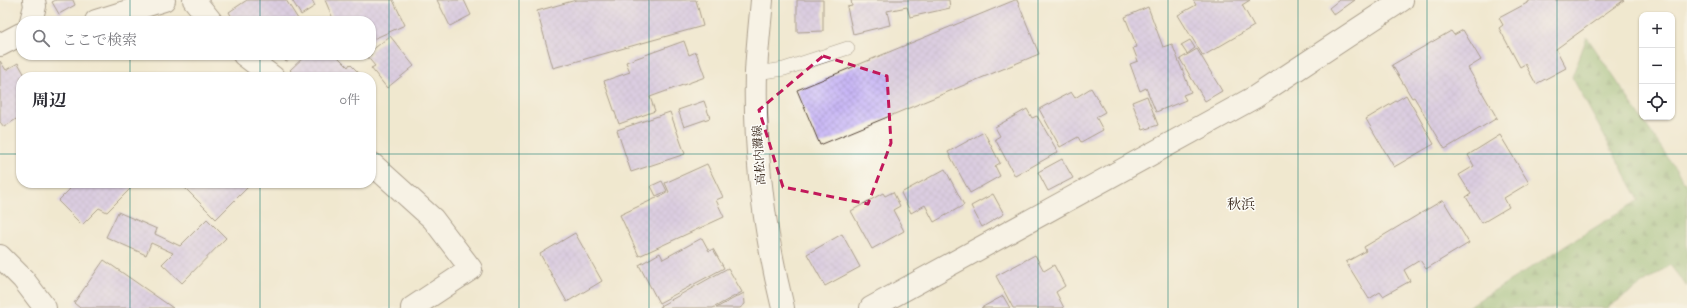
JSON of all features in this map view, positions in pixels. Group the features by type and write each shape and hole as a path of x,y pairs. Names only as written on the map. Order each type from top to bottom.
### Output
{"street":[{"path":"32,16 34,0"},
{"path":"112,16 164,0"},
{"path":"194,0 207,16"},
{"name":"高松内灘線","path":"762,0 756,73 757,140 763,210 772,263 784,308"},
{"path":"871,308 1255,97 1402,0"},
{"path":"0,45 16,37"},
{"path":"251,60 266,72"},
{"path":"376,168 433,219 471,269 412,308"},
{"path":"0,256 23,279 45,308"}],"lane":[{"path":"756,73 784,69 848,48"}],"highlighted area":[{"path":"823,56 887,76 891,143 868,204 783,187 759,110"}],"green space":[{"path":"1587,37 1639,114 1639,120 1643,120 1687,186 1687,287 1670,265 1607,308 1466,308 1639,200 1572,77"}],"building":[{"path":"56,0 73,0 75,5 59,14 52,2"},
{"path":"247,0 286,0 296,16 231,16 229,12"},
{"path":"292,0 312,0 315,6 301,15"},
{"path":"325,0 393,0 405,25 376,38 376,16 332,16"},
{"path":"437,0 464,0 471,15 450,26"},
{"path":"576,0 696,0 703,26 553,68 537,11"},
{"path":"797,0 823,0 823,31 797,32"},
{"path":"851,0 949,0 950,8 910,17 907,7 887,11 890,25 853,34 847,7 852,6"},
{"path":"1017,0 1039,54 820,145 797,90"},
{"path":"1193,0 1250,0 1242,5 1254,26 1203,56 1178,15 1196,5"},
{"path":"1339,0 1355,0 1334,15 1329,8"},
{"path":"1529,0 1624,0 1556,49 1566,68 1536,84 1525,64 1520,67 1499,28 1503,25 1499,18 1529,2"},
{"path":"1148,7 1163,47 1172,44 1191,92 1183,95 1186,100 1156,112 1146,88 1140,91 1130,64 1138,61 1133,48 1137,47 1125,17"},
{"path":"1463,30 1481,60 1468,68 1497,118 1445,149 1414,97 1412,98 1392,65 1451,31 1454,35"},
{"path":"390,36 414,66 387,88 376,74 376,72 371,68 375,66 370,60 376,60 376,47"},
{"path":"1190,40 1195,48 1187,54 1181,45"},
{"path":"684,41 689,55 696,52 705,77 650,97 655,111 619,124 604,81 630,72 626,62"},
{"path":"1197,49 1222,91 1205,101 1180,59"},
{"path":"301,60 341,60 348,67 350,64 358,72 292,72 290,70"},
{"path":"0,61 6,70 18,63 23,72 16,72 16,119 4,127 0,122"},
{"path":"1091,88 1105,112 1096,117 1103,130 1081,142 1078,137 1060,147 1039,109 1071,92 1075,98"},
{"path":"1406,95 1434,144 1394,167 1366,119"},
{"path":"1147,96 1158,125 1143,130 1132,102"},
{"path":"704,101 710,118 684,127 678,110"},
{"path":"1027,109 1032,118 1037,116 1058,152 1015,176 995,139 1000,136 995,127"},
{"path":"670,112 685,154 631,172 617,130"},
{"path":"984,132 1000,163 995,166 1000,176 970,193 948,152"},
{"path":"1500,135 1529,183 1504,198 1509,207 1482,223 1466,197 1471,194 1459,175 1474,166 1468,155"},
{"path":"1062,159 1073,178 1048,191 1038,172"},
{"path":"707,164 723,197 716,200 724,217 639,256 620,215 669,192 665,183"},
{"path":"945,169 964,205 934,222 925,205 911,213 901,193"},
{"path":"662,181 667,191 656,196 651,186"},
{"path":"69,188 131,188 107,212 99,208 82,225 58,201 70,189"},
{"path":"185,188 247,188 216,219"},
{"path":"893,192 900,206 893,210 904,231 872,249 851,211 883,193 885,196"},
{"path":"993,194 1004,214 982,227 971,206"},
{"path":"1443,200 1469,243 1426,269 1420,260 1404,270 1410,281 1383,296 1380,292 1369,299 1346,262 1366,251 1364,247"},
{"path":"118,212 157,229 155,234 180,246 207,219 226,238 182,283 162,264 173,253 151,243 146,255 106,237"},
{"path":"575,233 602,281 567,302 540,254"},
{"path":"842,234 860,267 825,286 807,254"},
{"path":"702,238 709,251 713,249 724,268 659,303 639,265 660,253 663,259"},
{"path":"1035,255 1044,271 1054,265 1065,286 1056,292 1064,308 1013,308 996,276"},
{"path":"104,260 173,308 80,308 74,303"},
{"path":"728,268 742,292 713,308 661,308 660,306"},
{"path":"744,293 745,304 740,308 716,308"},
{"path":"1003,296 1010,308 981,308"}],"district":[{"name":"秋浜","path":"1241,204"}]}
